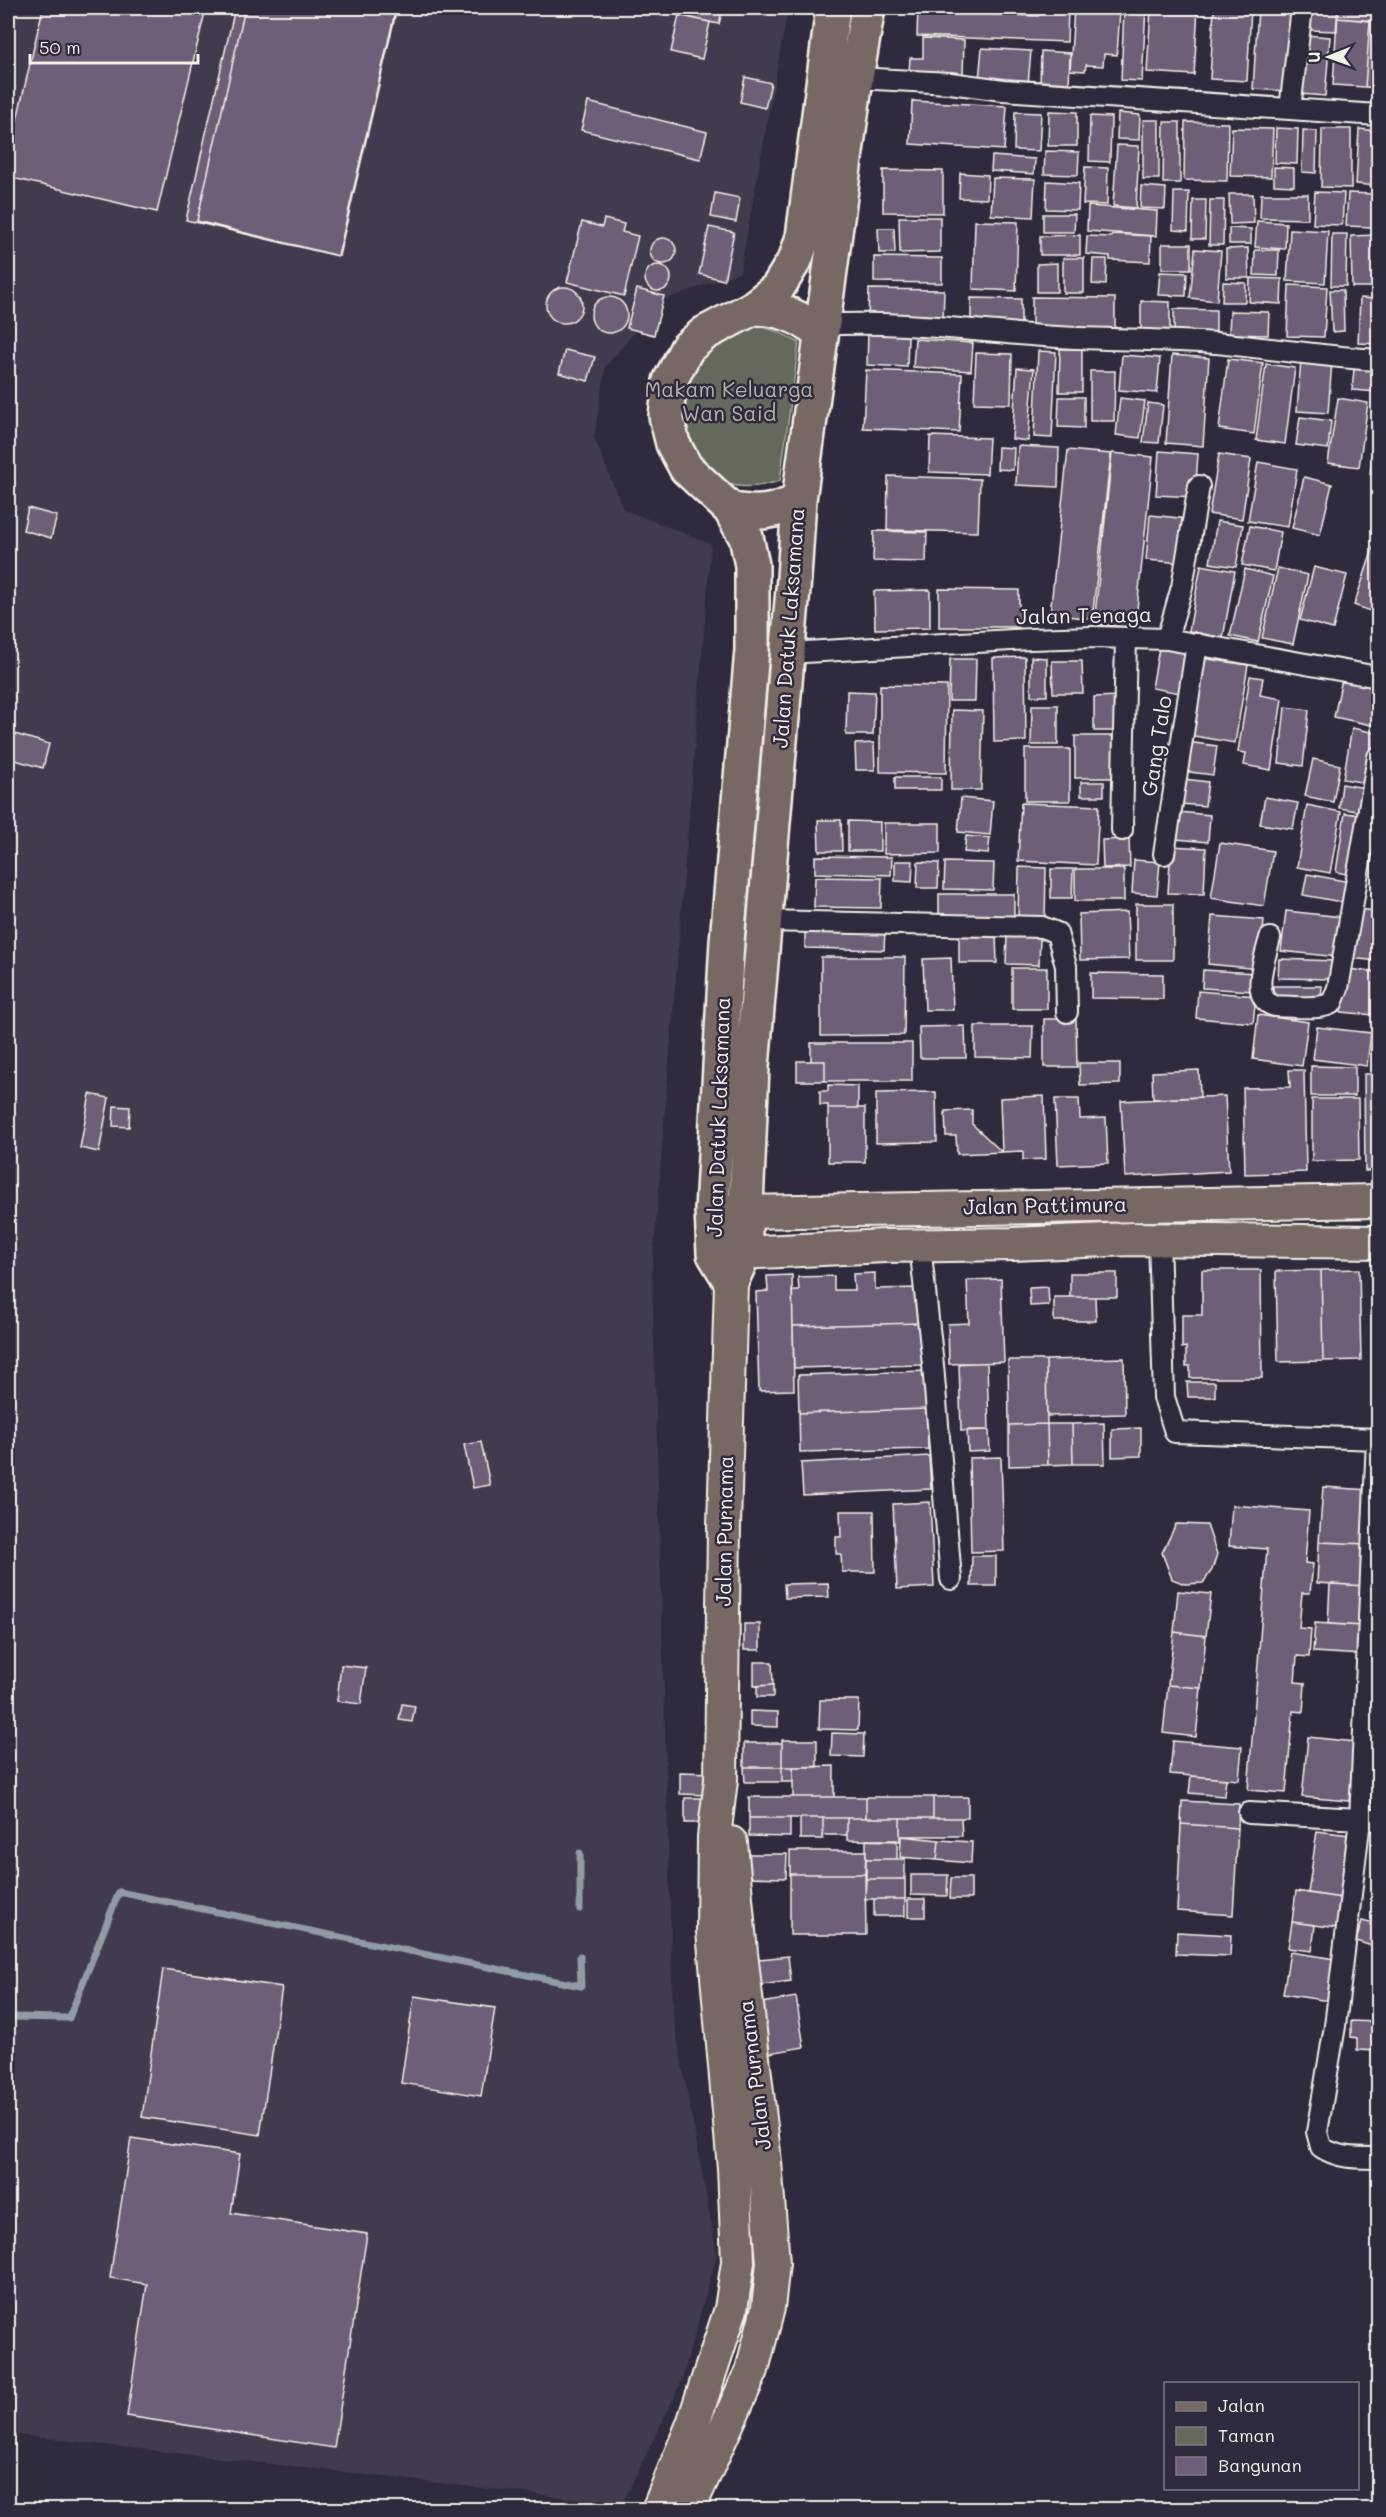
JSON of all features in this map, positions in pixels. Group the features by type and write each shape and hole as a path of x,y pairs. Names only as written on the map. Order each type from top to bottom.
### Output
{"highway":[{"name":"Jalan Datuk Laksamana","path":"730,1263 712,1210 727,942 752,650 753,565 746,537 730,509 686,468 673,444 666,416 670,381 687,348 705,333 753,308 777,289 796,258 803,237 833,8"},
{"name":"Jalan Datuk Laksamana","path":"730,1263 747,1212 752,1067 799,500 856,78 868,8"},
{"path":"753,308 776,310 794,316 821,331"},
{"path":"730,509 748,513 771,513 799,500"}],"main road":[{"name":"Jalan Pattimura","path":"712,1210 747,1212 1378,1201"},
{"name":"Jalan Pattimura","path":"730,1263 920,1245 1159,1239 1378,1242"},
{"name":"Jalan Purnama","path":"658,2510 693,2424 731,2309 738,2262 734,2168 713,1931 714,1837 721,1780 730,1263"},
{"name":"Jalan Purnama","path":"688,2510 752,2370 768,2308 773,2263 765,2162 741,1953 733,1853 721,1780"}],"street":[{"path":"1290,109 1302,8"},
{"path":"856,78 1378,115"},
{"path":"821,331 857,323 1058,337 1143,338 1218,343 1326,357 1378,360"},
{"path":"1167,639 1182,587 1199,486"},
{"path":"1122,830 1126,638"},
{"name":"Jalan Tenaga","path":"788,653 1031,639 1167,639 1378,677"},
{"name":"Gang Talo","path":"1164,854 1197,644"},
{"path":"1270,938 1260,985 1262,996 1275,1006 1313,1007 1332,1003 1338,988 1378,758"},
{"path":"765,921 1042,927 1057,933 1066,966 1067,1012"},
{"path":"1159,1239 1164,1397 1175,1432 1378,1439 1369,1820 1317,2132 1321,2147 1332,2154 1345,2157 1378,2158"},
{"path":"920,1245 933,1365 951,1579"},
{"path":"1249,1813 1369,1820"}],"shaded area":[{"path":"8,8 788,8 740,272 661,301 606,366 594,437 623,509 711,544 652,1272 673,2015 717,2254 681,2383 622,2504 8,2434"}],"green space":[{"name":"Makam Keluarga Wan Said","path":"743,325 772,330 799,343 780,481 747,487 734,485 712,475 677,444 678,367"}],"building":[{"path":"43,8 206,8 157,212 8,177 8,158"},
{"path":"235,8 396,8 338,256 186,220"},
{"path":"245,8 397,8 339,256 197,221"},
{"path":"679,8 723,8 719,24 677,15"},
{"path":"918,8 950,8 950,13 1038,16 1038,8 1068,8 1067,42 917,36"},
{"path":"1074,8 1120,11 1117,55 1104,54 1103,66 1086,65 1085,71 1070,70"},
{"path":"1124,8 1146,8 1142,81 1121,80"},
{"path":"1151,8 1198,8 1194,75 1147,72"},
{"path":"1214,8 1251,8 1247,81 1210,79"},
{"path":"1258,8 1293,8 1287,91 1253,89"},
{"path":"1311,8 1338,8 1337,31 1309,30"},
{"path":"1338,8 1378,8 1378,21 1337,18"},
{"path":"679,15 710,22 702,59 671,52"},
{"path":"1337,18 1370,21 1365,87 1333,85"},
{"path":"1370,21 1378,21 1378,88 1365,87"},
{"path":"1305,35 1330,37 1325,96 1300,94"},
{"path":"923,38 964,40 963,75 909,73 910,58 923,58"},
{"path":"982,48 1031,51 1028,84 979,80"},
{"path":"1041,51 1070,53 1069,88 1040,86"},
{"path":"745,77 771,83 765,108 740,102"},
{"path":"912,101 1007,106 1004,150 910,144"},
{"path":"588,102 707,132 700,159 581,130"},
{"path":"1049,111 1077,112 1077,146 1048,146"},
{"path":"1015,112 1041,113 1039,151 1014,150"},
{"path":"1118,113 1140,115 1139,140 1117,139"},
{"path":"1090,116 1111,117 1110,162 1089,161"},
{"path":"1143,120 1159,120 1159,179 1143,179"},
{"path":"1164,122 1180,122 1180,183 1163,183"},
{"path":"1185,122 1228,123 1227,181 1184,180"},
{"path":"1232,128 1273,129 1271,177 1230,176"},
{"path":"1276,128 1298,129 1297,164 1275,163"},
{"path":"1322,129 1351,129 1351,188 1321,187"},
{"path":"1359,129 1378,131 1378,186 1356,184"},
{"path":"1303,130 1317,131 1316,173 1302,172"},
{"path":"1117,145 1139,146 1136,208 1113,206"},
{"path":"1045,151 1079,152 1078,175 1044,174"},
{"path":"992,156 1035,159 1034,174 991,171"},
{"path":"1085,167 1108,168 1107,205 1083,204"},
{"path":"1274,167 1294,168 1294,186 1274,185"},
{"path":"883,170 943,171 943,213 883,212"},
{"path":"960,173 988,175 987,199 959,198"},
{"path":"993,178 1035,179 1033,217 991,215"},
{"path":"1047,181 1079,183 1078,210 1046,209"},
{"path":"1141,186 1166,188 1165,209 1140,208"},
{"path":"1174,192 1189,192 1188,231 1173,230"},
{"path":"1315,192 1344,193 1342,225 1313,224"},
{"path":"715,193 740,198 736,222 711,217"},
{"path":"1348,193 1374,194 1373,227 1346,226"},
{"path":"1229,194 1253,194 1254,223 1230,224"},
{"path":"1261,194 1308,194 1308,219 1260,218"},
{"path":"1193,200 1206,200 1205,239 1192,239"},
{"path":"1210,200 1224,200 1223,245 1209,245"},
{"path":"1088,206 1157,211 1156,236 1087,231"},
{"path":"1043,214 1075,214 1074,232 1043,232"},
{"path":"899,217 940,217 940,252 900,253"},
{"path":"604,219 624,224 622,232 638,236 624,296 567,282 582,222 602,227"},
{"path":"975,221 1018,222 1016,291 973,289"},
{"path":"1257,221 1286,223 1285,249 1255,247"},
{"path":"709,227 734,232 724,280 699,274"},
{"path":"878,228 894,228 895,253 879,253"},
{"path":"1229,228 1251,229 1251,244 1229,244"},
{"path":"1290,229 1328,231 1325,283 1287,281"},
{"path":"1112,234 1151,236 1150,262 1110,260 1110,256 1086,254 1087,236 1111,237"},
{"path":"1332,234 1347,234 1346,286 1331,286"},
{"path":"1080,235 1080,255 1040,255 1040,236"},
{"path":"1378,235 1378,287 1352,287 1351,236"},
{"path":"663,238 672,242 676,251 672,260 663,264 654,260 650,251 654,242"},
{"path":"1162,244 1191,244 1191,269 1162,269"},
{"path":"1248,248 1249,278 1226,278 1226,249"},
{"path":"1195,249 1221,251 1217,301 1190,298"},
{"path":"1255,250 1279,250 1278,276 1254,275"},
{"path":"874,257 942,258 942,283 874,282"},
{"path":"1063,258 1084,258 1084,293 1063,293"},
{"path":"1093,259 1107,259 1106,285 1092,284"},
{"path":"1057,263 1057,292 1037,292 1037,264"},
{"path":"658,265 667,269 671,278 667,287 658,291 649,287 645,278 649,269"},
{"path":"1160,272 1187,273 1186,296 1158,295"},
{"path":"1250,278 1282,279 1281,304 1249,302"},
{"path":"1223,282 1246,283 1245,302 1222,302"},
{"path":"1289,285 1327,287 1324,337 1287,336"},
{"path":"564,287 577,292 582,305 577,318 564,323 551,318 546,305 551,292"},
{"path":"637,289 664,296 654,335 627,328"},
{"path":"869,289 944,290 943,322 868,320"},
{"path":"1330,290 1343,290 1344,331 1332,332"},
{"path":"609,297 622,302 627,315 622,328 609,333 596,328 591,315 596,302"},
{"path":"1032,297 1115,298 1115,328 1032,327"},
{"path":"971,298 1021,299 1021,324 971,323"},
{"path":"1360,298 1378,299 1378,344 1358,343"},
{"path":"1141,301 1170,302 1170,332 1141,332"},
{"path":"1174,309 1216,310 1216,334 1174,333"},
{"path":"1230,311 1269,312 1268,335 1229,334"},
{"path":"868,334 908,335 907,367 867,365"},
{"path":"915,339 973,343 971,371 913,367"},
{"path":"1060,349 1082,349 1082,392 1059,392"},
{"path":"565,350 595,357 588,381 559,373"},
{"path":"1038,351 1056,352 1052,438 1034,437"},
{"path":"976,353 1012,354 1011,404 974,403"},
{"path":"1122,355 1160,358 1157,393 1119,390"},
{"path":"1172,355 1209,358 1203,446 1166,443"},
{"path":"1228,359 1263,363 1254,434 1219,429"},
{"path":"1301,359 1332,361 1328,413 1297,411"},
{"path":"1355,360 1378,362 1378,392 1352,390"},
{"path":"1266,364 1295,368 1285,444 1256,440"},
{"path":"1017,368 1034,369 1028,441 1012,439"},
{"path":"866,370 962,374 959,432 863,428"},
{"path":"1090,371 1115,371 1114,421 1090,421"},
{"path":"1059,397 1084,397 1084,428 1058,427"},
{"path":"1120,398 1145,401 1140,438 1116,435"},
{"path":"1338,398 1368,403 1359,467 1328,463"},
{"path":"1148,403 1163,405 1159,443 1143,442"},
{"path":"1300,417 1331,421 1328,449 1296,445"},
{"path":"930,436 989,438 987,474 929,472"},
{"path":"1374,445 1378,446 1378,475 1370,474"},
{"path":"1018,446 1059,448 1058,487 1016,485"},
{"path":"998,447 1014,448 1013,470 997,469"},
{"path":"1068,450 1111,454 1092,619 1050,614"},
{"path":"1159,451 1198,454 1195,497 1156,495"},
{"path":"1112,453 1153,457 1135,628 1094,624"},
{"path":"1219,454 1251,459 1242,519 1209,514"},
{"path":"1258,462 1297,469 1288,527 1248,521"},
{"path":"888,476 980,479 978,532 887,530"},
{"path":"1304,477 1332,484 1320,535 1292,528"},
{"path":"28,508 57,516 51,538 23,530"},
{"path":"1150,515 1189,519 1185,563 1146,560"},
{"path":"1217,521 1243,525 1236,567 1210,563"},
{"path":"1250,526 1281,532 1274,571 1242,565"},
{"path":"874,531 927,532 926,562 873,561"},
{"path":"1378,534 1378,614 1354,605"},
{"path":"1201,565 1235,571 1223,638 1189,631"},
{"path":"1314,567 1347,575 1333,629 1300,620"},
{"path":"1278,568 1308,575 1293,644 1262,638"},
{"path":"1245,569 1273,576 1258,642 1230,636"},
{"path":"939,589 1019,590 1019,627 939,627"},
{"path":"930,590 930,628 875,629 874,591"},
{"path":"1159,648 1187,653 1180,693 1152,688"},
{"path":"1025,657 1026,741 994,742 993,658"},
{"path":"1031,657 1047,658 1047,696 1031,696"},
{"path":"1201,658 1248,665 1235,743 1188,735"},
{"path":"950,659 976,659 975,701 949,701"},
{"path":"1052,661 1082,661 1083,693 1053,693"},
{"path":"1250,676 1263,678 1260,695 1282,699 1271,770 1244,765 1246,753 1238,752"},
{"path":"1342,679 1378,686 1376,726 1334,717"},
{"path":"880,685 947,686 946,773 880,772"},
{"path":"847,691 875,692 873,735 846,735"},
{"path":"1122,696 1123,731 1094,731 1094,697"},
{"path":"1032,705 1058,705 1058,745 1031,745"},
{"path":"1285,707 1309,710 1303,766 1279,763"},
{"path":"952,710 983,711 981,790 951,790"},
{"path":"1352,728 1376,733 1366,783 1343,779"},
{"path":"8,732 49,744 43,768 8,758"},
{"path":"1075,736 1121,736 1122,778 1075,778"},
{"path":"1186,742 1217,746 1213,775 1182,771"},
{"path":"874,743 875,770 856,770 855,744"},
{"path":"1025,749 1070,749 1070,801 1025,801"},
{"path":"1313,759 1340,765 1333,802 1305,796"},
{"path":"895,777 941,777 941,790 895,790"},
{"path":"1184,779 1208,782 1205,806 1181,804"},
{"path":"1081,782 1104,782 1104,796 1081,796"},
{"path":"1342,784 1365,788 1362,812 1339,808"},
{"path":"1265,797 1298,803 1293,829 1260,824"},
{"path":"961,798 993,801 990,835 958,832"},
{"path":"1021,803 1099,806 1096,865 1018,861"},
{"path":"1307,805 1341,812 1330,873 1297,867"},
{"path":"1178,812 1210,815 1208,842 1176,839"},
{"path":"1345,813 1361,815 1352,875 1336,872"},
{"path":"818,820 841,820 842,851 819,851"},
{"path":"848,821 880,822 880,851 848,851"},
{"path":"884,823 940,823 940,853 884,854"},
{"path":"966,836 990,838 988,854 964,852"},
{"path":"1129,839 1130,867 1103,868 1102,840"},
{"path":"1220,843 1273,851 1264,906 1211,898"},
{"path":"1171,846 1206,848 1204,894 1168,893"},
{"path":"815,856 892,857 891,875 815,873"},
{"path":"1134,860 1160,862 1157,895 1132,893"},
{"path":"895,861 913,861 912,882 895,881"},
{"path":"918,862 939,863 938,888 917,888"},
{"path":"945,862 994,863 993,890 944,889"},
{"path":"1019,867 1046,868 1045,920 1018,919"},
{"path":"1051,869 1073,869 1072,898 1051,898"},
{"path":"1075,869 1124,869 1124,901 1075,901"},
{"path":"1307,874 1350,882 1347,903 1303,895"},
{"path":"815,877 882,878 881,908 814,907"},
{"path":"939,894 1014,894 1014,916 939,916"},
{"path":"1136,904 1173,904 1173,960 1136,960"},
{"path":"1356,909 1378,911 1378,961 1350,958"},
{"path":"1286,911 1342,917 1338,957 1281,951"},
{"path":"1127,912 1129,959 1080,960 1079,914"},
{"path":"1212,916 1264,920 1260,969 1208,964"},
{"path":"805,927 885,929 884,950 805,948"},
{"path":"1007,935 1040,937 1039,965 1006,964"},
{"path":"959,936 996,936 997,963 959,963"},
{"path":"821,957 905,957 904,1035 821,1036"},
{"path":"951,958 953,1010 925,1010 923,959"},
{"path":"1279,959 1335,961 1334,979 1278,978"},
{"path":"1012,968 1047,968 1047,1009 1012,1009"},
{"path":"1346,969 1378,972 1374,1015 1341,1012"},
{"path":"1203,970 1256,973 1254,991 1202,988"},
{"path":"1091,973 1163,974 1163,999 1091,998"},
{"path":"1273,986 1322,986 1321,999 1273,999"},
{"path":"1198,991 1256,996 1253,1023 1196,1018"},
{"path":"1258,1015 1308,1022 1302,1066 1253,1059"},
{"path":"1044,1019 1076,1019 1077,1067 1044,1067"},
{"path":"965,1026 966,1058 920,1058 919,1027"},
{"path":"975,1026 1033,1026 1032,1058 975,1057"},
{"path":"1317,1027 1371,1033 1367,1066 1313,1059"},
{"path":"1378,1031 1378,1063 1373,1062"},
{"path":"811,1043 912,1043 912,1081 825,1081 825,1061 811,1061"},
{"path":"797,1061 825,1061 825,1081 797,1081"},
{"path":"1079,1063 1120,1063 1120,1084 1080,1085"},
{"path":"1311,1066 1355,1067 1355,1096 1311,1096"},
{"path":"1199,1070 1200,1097 1153,1099 1152,1072"},
{"path":"1289,1070 1304,1070 1306,1172 1245,1174 1243,1088 1290,1087"},
{"path":"1364,1074 1378,1074 1378,1171 1365,1171"},
{"path":"828,1085 858,1086 858,1108 828,1108 828,1105 820,1105 820,1091 828,1091"},
{"path":"936,1092 937,1142 876,1143 876,1093"},
{"path":"90,1094 109,1098 99,1152 80,1148"},
{"path":"1044,1096 1046,1159 1023,1160 1023,1151 1002,1152 1000,1098"},
{"path":"1225,1096 1229,1171 1125,1177 1121,1101"},
{"path":"1055,1099 1079,1099 1080,1119 1106,1118 1108,1163 1058,1165"},
{"path":"1312,1099 1358,1099 1359,1160 1312,1161"},
{"path":"114,1106 130,1107 129,1127 113,1126"},
{"path":"828,1108 865,1108 865,1162 828,1162"},
{"path":"972,1110 972,1124 1002,1152 957,1154 956,1136 946,1136 945,1111"},
{"path":"1359,1269 1361,1360 1323,1361 1321,1270"},
{"path":"1202,1270 1261,1270 1262,1378 1190,1378 1190,1366 1186,1366 1186,1347 1182,1348 1182,1315 1202,1315"},
{"path":"1321,1270 1323,1361 1278,1362 1276,1271"},
{"path":"875,1273 875,1289 920,1288 921,1323 793,1326 792,1291 799,1291 798,1277 834,1276 834,1290 854,1290 853,1274"},
{"path":"1070,1273 1117,1273 1117,1297 1070,1297"},
{"path":"792,1275 794,1390 759,1391 756,1292 768,1291 767,1276"},
{"path":"1001,1279 1004,1362 949,1364 948,1324 969,1323 967,1280"},
{"path":"1048,1287 1049,1305 1030,1306 1029,1288"},
{"path":"1054,1297 1095,1297 1096,1321 1054,1321"},
{"path":"921,1323 922,1365 794,1368 793,1326"},
{"path":"1124,1358 1125,1414 1047,1416 1046,1360"},
{"path":"1008,1360 1046,1360 1047,1424 1009,1425"},
{"path":"959,1363 987,1363 989,1430 961,1431"},
{"path":"926,1371 927,1409 799,1413 798,1375"},
{"path":"1187,1382 1215,1382 1215,1397 1188,1397"},
{"path":"927,1409 928,1449 800,1452 799,1413"},
{"path":"1104,1423 1105,1464 1073,1464 1072,1424"},
{"path":"1047,1424 1048,1465 1009,1466 1009,1425"},
{"path":"1047,1424 1072,1424 1073,1464 1048,1465"},
{"path":"1141,1428 1141,1456 1112,1457 1112,1429"},
{"path":"967,1430 989,1430 990,1451 968,1452"},
{"path":"481,1442 490,1485 473,1488 464,1445"},
{"path":"929,1456 931,1489 803,1495 801,1463"},
{"path":"1001,1457 1004,1551 971,1552 969,1458"},
{"path":"1323,1487 1371,1490 1368,1544 1319,1542"},
{"path":"930,1502 934,1587 897,1589 893,1504"},
{"path":"1232,1505 1309,1511 1305,1563 1313,1564 1310,1593 1302,1593 1299,1628 1311,1629 1309,1657 1297,1656 1295,1682 1305,1683 1303,1712 1293,1711 1286,1793 1248,1790 1267,1549 1229,1546"},
{"path":"840,1511 874,1511 875,1572 842,1572 841,1554 836,1554 836,1537 841,1537"},
{"path":"1176,1524 1207,1525 1217,1554 1212,1570 1203,1583 1185,1584 1172,1579 1162,1553"},
{"path":"1319,1542 1368,1544 1366,1586 1317,1583"},
{"path":"972,1556 996,1556 996,1586 971,1586"},
{"path":"828,1583 829,1597 785,1598 784,1584"},
{"path":"1330,1584 1366,1586 1363,1626 1328,1624"},
{"path":"1178,1591 1211,1594 1206,1636 1174,1632"},
{"path":"1315,1623 1363,1626 1362,1655 1313,1652"},
{"path":"744,1624 760,1624 760,1650 744,1650"},
{"path":"1174,1632 1206,1636 1201,1688 1168,1685"},
{"path":"754,1662 772,1662 773,1685 754,1686"},
{"path":"341,1665 366,1668 361,1704 337,1701"},
{"path":"773,1685 773,1697 757,1697 757,1686"},
{"path":"1168,1685 1201,1688 1196,1737 1163,1733"},
{"path":"820,1700 859,1700 858,1730 819,1729"},
{"path":"402,1704 415,1706 412,1722 399,1720"},
{"path":"750,1711 778,1712 778,1727 750,1726"},
{"path":"832,1733 864,1734 863,1757 831,1756"},
{"path":"1308,1737 1355,1742 1349,1801 1302,1797"},
{"path":"782,1740 817,1740 817,1767 782,1767"},
{"path":"1173,1741 1242,1747 1239,1780 1170,1774"},
{"path":"744,1743 782,1743 782,1767 744,1767"},
{"path":"834,1766 834,1797 793,1797 793,1767"},
{"path":"744,1767 782,1767 782,1782 745,1782"},
{"path":"782,1767 793,1767 793,1782 782,1782"},
{"path":"680,1772 710,1773 709,1795 680,1794"},
{"path":"1191,1776 1226,1779 1224,1796 1189,1793"},
{"path":"749,1797 866,1797 866,1818 749,1818"},
{"path":"866,1797 933,1797 933,1818 866,1818"},
{"path":"933,1797 968,1797 968,1818 933,1818"},
{"path":"685,1798 710,1798 710,1823 685,1823"},
{"path":"1182,1801 1239,1804 1238,1828 1181,1824"},
{"path":"749,1818 790,1818 790,1837 749,1836"},
{"path":"800,1818 823,1818 823,1839 800,1839"},
{"path":"823,1818 847,1818 847,1835 823,1835"},
{"path":"847,1818 900,1818 900,1841 847,1840"},
{"path":"900,1818 961,1818 962,1836 900,1836"},
{"path":"1181,1824 1238,1828 1233,1915 1177,1911"},
{"path":"1317,1831 1349,1835 1341,1898 1308,1893"},
{"path":"901,1836 939,1840 937,1860 900,1857"},
{"path":"866,1840 897,1840 897,1859 866,1859"},
{"path":"939,1840 972,1842 971,1863 937,1860"},
{"path":"790,1851 866,1851 865,1874 790,1874"},
{"path":"746,1854 787,1854 786,1878 746,1877"},
{"path":"866,1859 905,1859 905,1879 866,1879"},
{"path":"790,1874 865,1874 866,1935 790,1935"},
{"path":"911,1875 948,1875 947,1896 911,1895"},
{"path":"951,1878 971,1878 971,1899 950,1899"},
{"path":"866,1879 905,1879 905,1899 865,1899"},
{"path":"1296,1891 1341,1898 1337,1928 1292,1922"},
{"path":"874,1899 905,1899 905,1916 874,1916"},
{"path":"908,1899 925,1899 925,1917 908,1917"},
{"path":"1362,1921 1378,1925 1378,1948 1356,1941"},
{"path":"1292,1922 1315,1925 1312,1951 1288,1948"},
{"path":"1177,1932 1231,1935 1230,1956 1176,1954"},
{"path":"1290,1952 1335,1959 1329,2001 1283,1994"},
{"path":"788,1956 791,1981 753,1986 750,1960"},
{"path":"163,1969 282,1987 260,2135 142,2117"},
{"path":"414,1996 495,2008 481,2096 401,2083"},
{"path":"796,1997 804,2047 770,2053 761,2003"},
{"path":"1377,2014 1378,2051 1357,2050 1357,2038 1351,2037 1351,2021 1377,2022"},
{"path":"131,2138 240,2154 231,2213 367,2234 334,2448 127,2416 147,2284 110,2278"}],"waterway":[{"path":"580,1853 580,1909"},
{"path":"8,2021 8,2017 69,2018 119,1892 581,1986 580,1956"}]}
